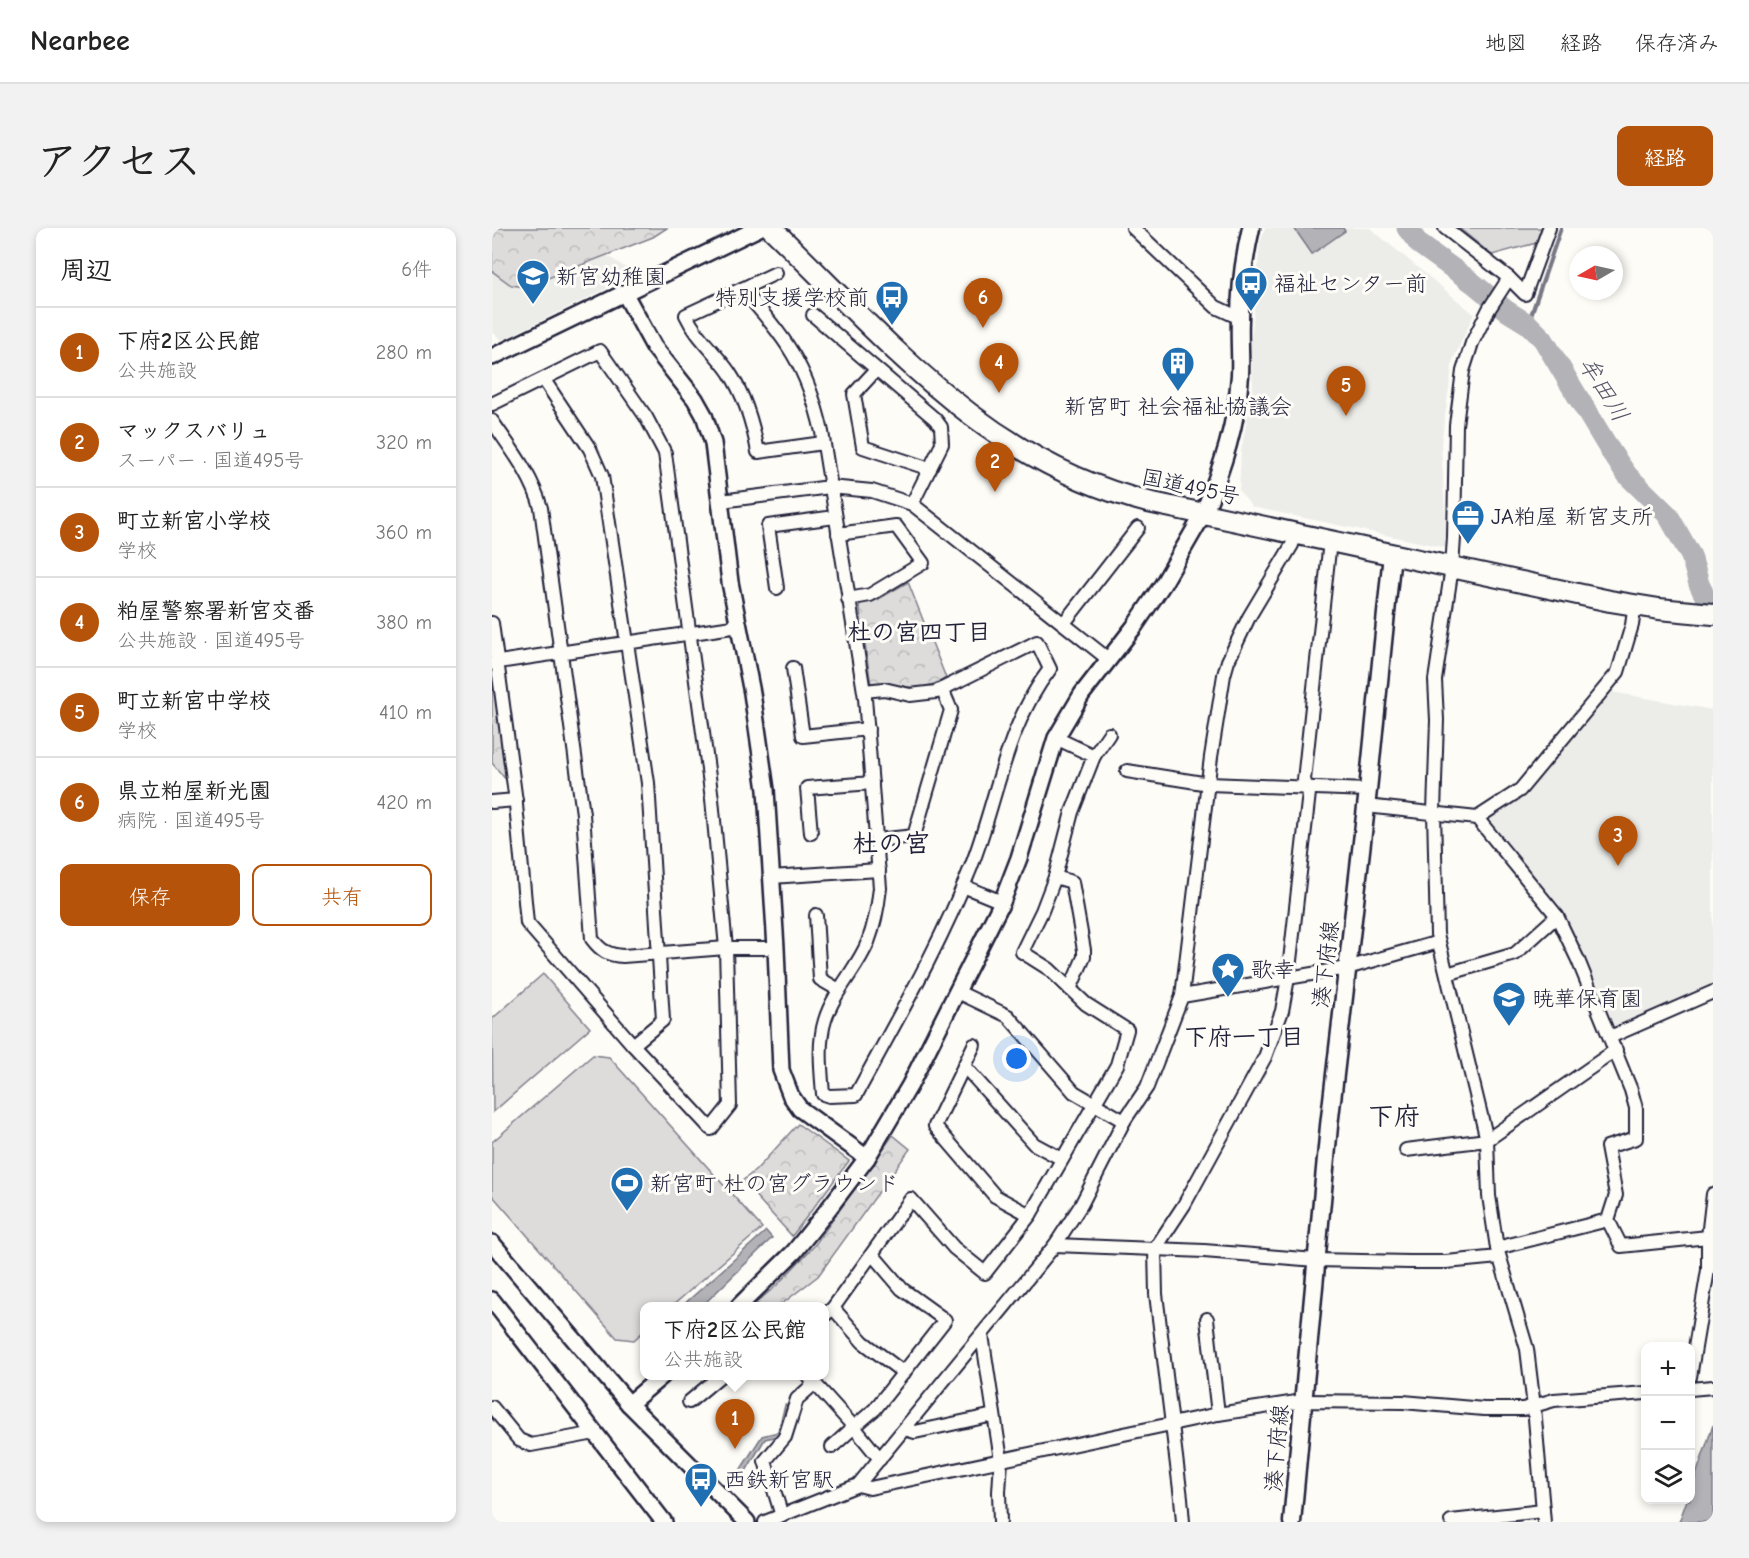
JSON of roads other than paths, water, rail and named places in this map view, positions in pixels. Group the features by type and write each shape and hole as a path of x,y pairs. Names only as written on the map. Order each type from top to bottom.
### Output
{"highway":[{"name":"国道495号","path":"771,228 927,380 958,406 1010,443 1066,473 1116,494 1560,591 1713,614"}],"main road":[{"path":"1204,513 1228,450 1235,420 1240,375 1240,318 1244,270 1251,228"},
{"name":"湊下府線","path":"1292,1522 1316,1260 1392,554"}],"street":[{"path":"492,357 759,228"},
{"path":"1133,228 1216,307 1240,318"},
{"path":"1445,228 1525,294 1549,228"},
{"path":"776,273 686,315 729,372 739,390 754,429 758,452 823,443"},
{"path":"1449,1522 1543,1517 1527,1349 1498,1252 1490,1196 1487,1140 1439,942 1434,812 1437,720 1435,680 1452,567 1456,425 1463,371 1472,343 1489,309 1507,281"},
{"path":"742,289 777,329 790,348 805,376 814,400 864,691 880,888 877,910 867,944 839,990 825,1020 821,1038 823,1094 829,1096 856,1095 910,995 963,886 1013,735 1041,680 1050,669 1037,642 936,692 910,695 884,689 864,691"},
{"path":"625,294 645,333 684,383 704,415 713,442 730,582 752,693 764,780 776,948 781,1070 786,1085 800,1109 867,1158"},
{"path":"813,315 935,419 941,427 942,444 912,504"},
{"path":"492,405 600,351 646,417 664,453 712,798 726,948 730,1105 711,1129 633,1045 527,923 516,800 495,662 492,623"},
{"path":"876,370 854,394 863,447 930,469"},
{"path":"544,380 590,449 602,476 648,783 663,1020 633,1045"},
{"path":"492,421 526,469 537,493 543,516 583,814 592,939 598,948 608,955 623,956 726,948 776,948"},
{"path":"721,501 830,487 872,491 912,504 1108,659"},
{"path":"746,1302 794,1252 867,1158 910,1085 1002,902 1019,858 1056,738 1082,694 1134,627 1163,584 1204,513"},
{"path":"777,588 768,526 835,517"},
{"path":"838,534 897,526 923,563 870,595 848,599"},
{"path":"1064,623 1138,528"},
{"path":"765,1522 858,1485 1055,1245 1081,1205 1124,1121 1147,1087 1182,996 1217,722 1228,661 1249,617 1292,545 1295,534"},
{"path":"1183,1522 1156,1294 1155,1249 1184,1205 1265,1057 1282,1011 1288,978 1309,793 1304,780 1330,541"},
{"path":"1127,771 1209,784 1307,788 1477,818 1520,790 1618,672 1632,625 1635,604"},
{"path":"495,662 739,626"},
{"path":"793,668 803,736 868,729"},
{"path":"877,840 914,836 951,710 942,688"},
{"path":"903,1373 863,1342 829,1311 910,1199 954,1248 985,1273 1030,1215 1117,1065 1127,1030 1086,1004 1049,969 1022,952 1055,877 1072,812 1094,756 1109,734"},
{"path":"1056,738 1094,756"},
{"path":"811,833 807,788 872,783"},
{"path":"492,802 516,800"},
{"path":"1477,818 1557,916 1616,1050 1636,1108 1636,1138 1607,1147 1616,1195 1608,1220 1621,1246 1708,1238"},
{"path":"771,877 879,870"},
{"path":"1055,877 1072,882 1084,950 1084,957 1070,989"},
{"path":"963,886 1002,902"},
{"path":"816,915 820,979 839,990"},
{"path":"1447,974 1515,954 1557,916"},
{"path":"1182,996 1347,968 1439,942"},
{"path":"958,992 1008,1016 1074,1092 1124,1121"},
{"path":"1610,1037 1713,992"},
{"path":"974,1045 935,1126 995,1196 1030,1215"},
{"path":"1406,1150 1487,1140 1616,1050"},
{"path":"964,1066 1034,1144 1062,1159"},
{"path":"1695,1346 1707,1270 1713,1194"},
{"path":"1055,1245 1316,1260 1446,1262 1498,1252 1608,1220"},
{"path":"492,1243 629,1404 747,1522"},
{"path":"832,1447 875,1409 945,1320 902,1289 872,1254"},
{"path":"493,1304 664,1522"},
{"path":"1207,1319 1218,1414"},
{"path":"982,1335 1001,1460 1000,1522"},
{"path":"629,1404 657,1380"},
{"path":"689,1402 715,1380"},
{"path":"782,1516 765,1461 785,1437 797,1399 811,1380"},
{"path":"813,1380 880,1459"},
{"path":"1695,1389 1713,1387"},
{"path":"858,1485 870,1488 1218,1414 1303,1401 1403,1402 1484,1409 1534,1407 1554,1400 1641,1393"},
{"path":"492,1407 519,1440 531,1445 595,1433"},
{"path":"904,1429 915,1432 994,1415"}],"waterway":[{"name":"牟田川","path":"1407,228 1419,244 1507,311 1528,324 1543,339 1628,476 1668,515 1691,556 1699,584 1713,613"},
{"path":"1528,324 1561,228"}],"place":[{"name":"新宮幼稚園","path":"533,305"},
{"name":"福祉センター前","path":"1251,312"},
{"name":"特別支援学校前","path":"892,326"},
{"name":"県立粕屋新光園","path":"983,328"},
{"name":"新宮町 社会福祉協議会","path":"1178,392"},
{"name":"粕屋警察署新宮交番","path":"999,393"},
{"name":"町立新宮中学校","path":"1346,416"},
{"name":"マックスバリュ","path":"995,492"},
{"name":"JA粕屋 新宮支所","path":"1468,545"},
{"name":"町立新宮小学校","path":"1618,866"},
{"name":"歌幸","path":"1228,998"},
{"name":"暁華保育園","path":"1509,1027"},
{"name":"新宮町 杜の宮グラウンド","path":"627,1212"},
{"name":"下府2区公民館","path":"735,1449"},
{"name":"西鉄新宮駅","path":"701,1508"}],"district":[{"name":"杜の宮四丁目","path":"919,632"},
{"name":"杜の宮","path":"891,843"},
{"name":"下府一丁目","path":"1244,1037"},
{"name":"下府","path":"1394,1116"}]}
